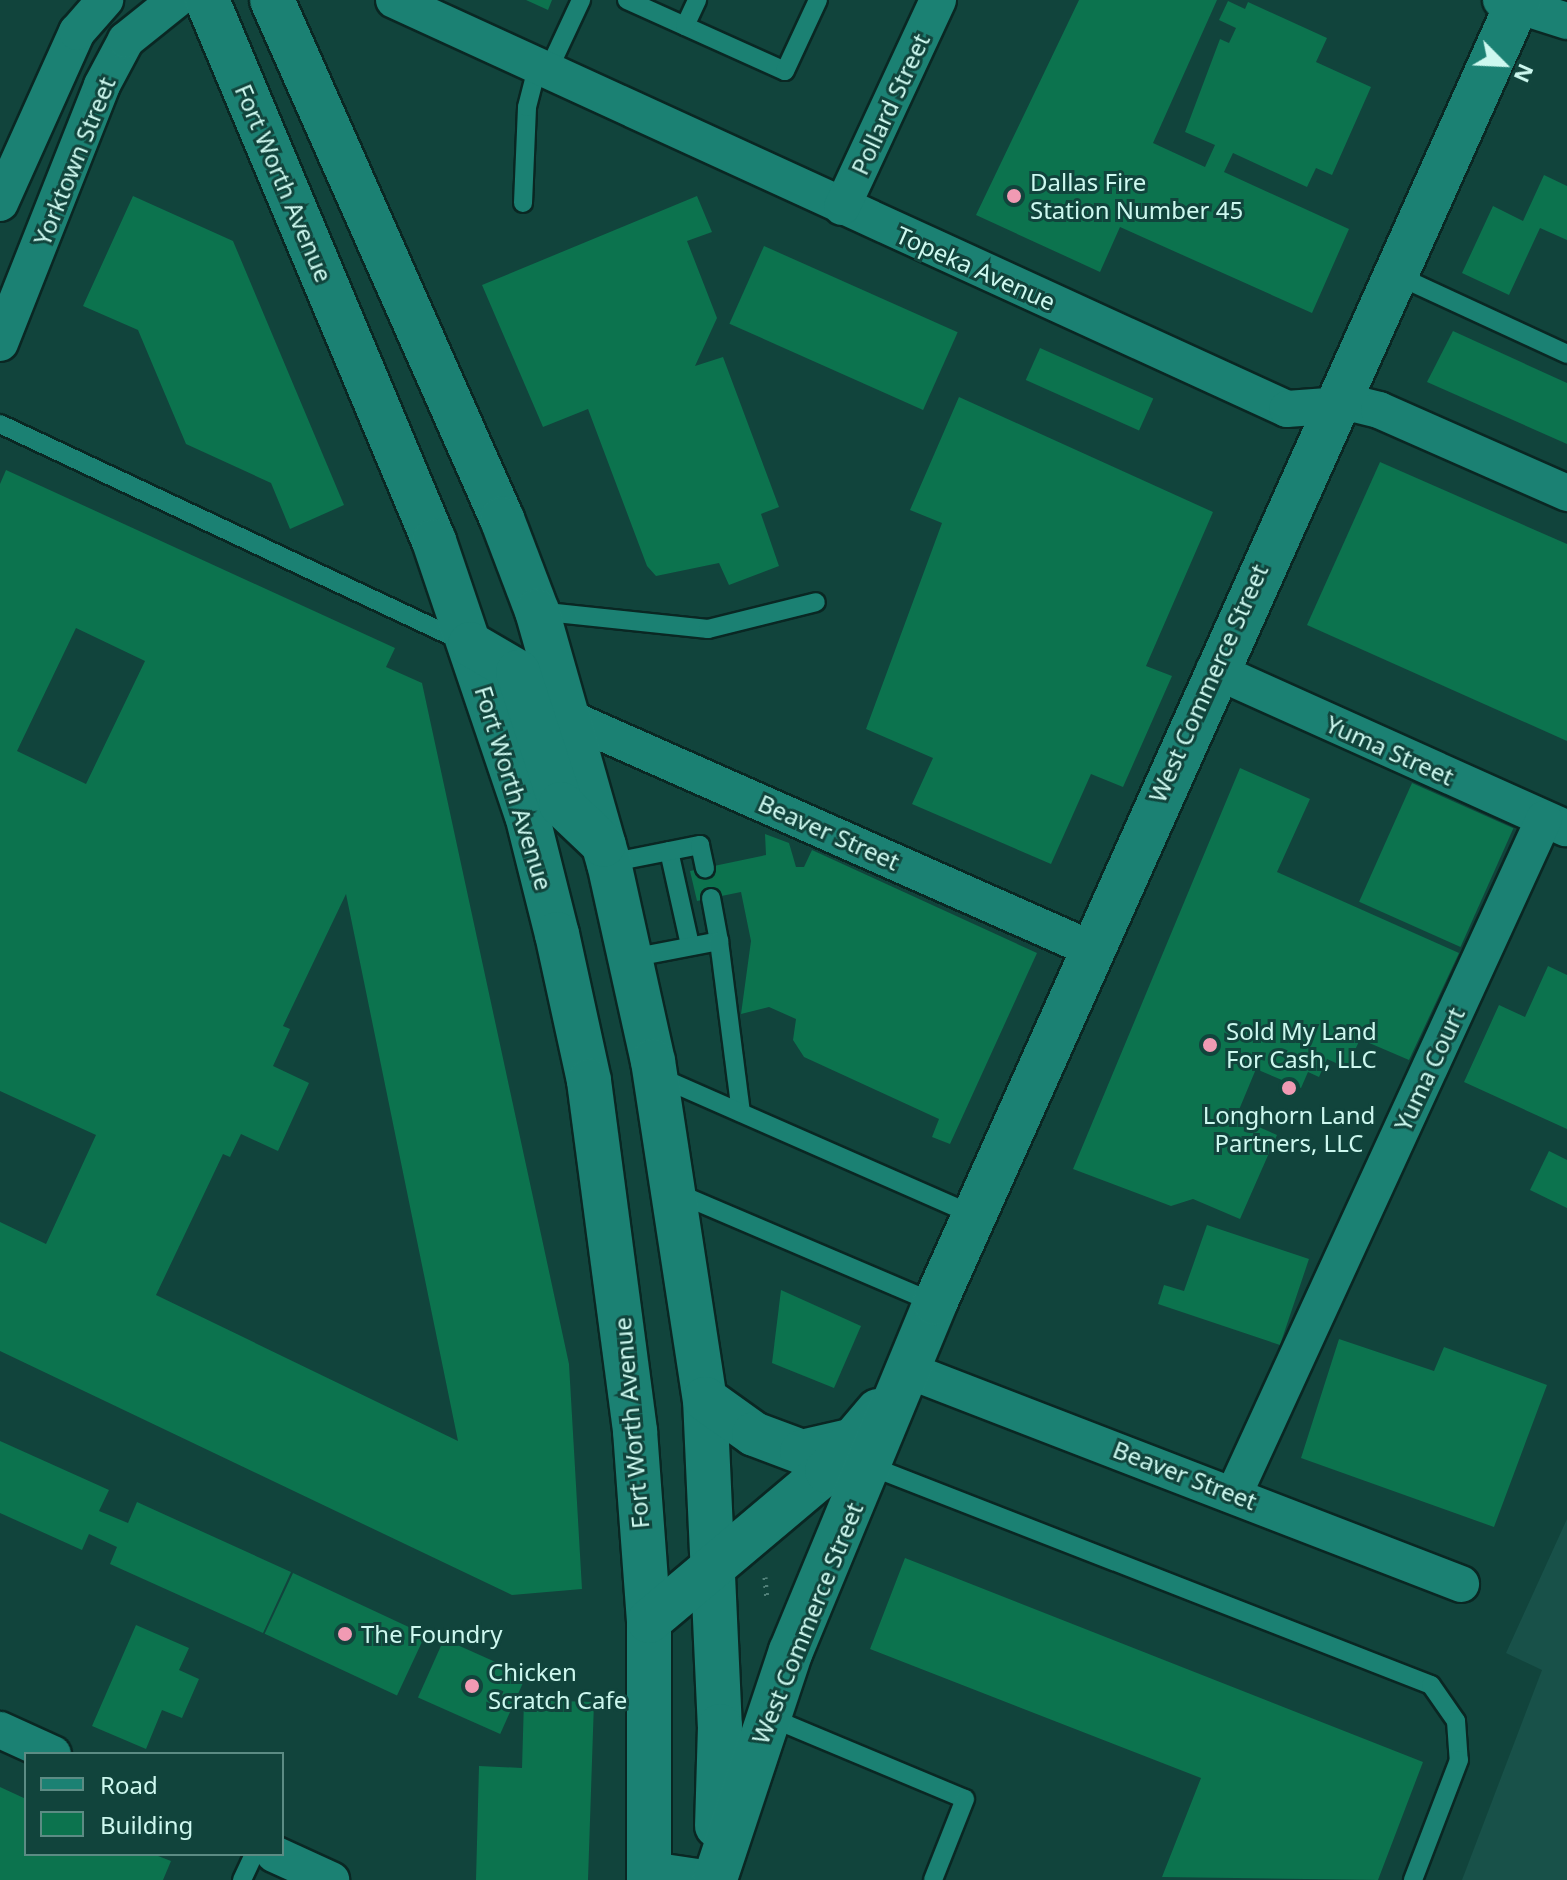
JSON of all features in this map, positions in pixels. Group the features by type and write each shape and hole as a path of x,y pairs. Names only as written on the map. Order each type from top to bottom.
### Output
{"main road":[{"name":"Fort Worth Avenue","path":"207,0 470,644 527,815 589,1081 626,1354 649,1621"},
{"path":"272,0 537,611 569,718 606,854 654,1068 705,1399 715,1562"},
{"name":"West Commerce Street","path":"716,1880 767,1716 864,1452 907,1370 1089,948 1394,274 1512,2"},
{"path":"470,644 518,672 561,804 606,854"},
{"path":"589,1081 654,1068"},
{"path":"626,1354 695,1341"},
{"path":"705,1399 754,1434 802,1452 864,1452"},
{"name":"West Commerce Street","path":"649,1621 715,1562 864,1452"},
{"name":"West Commerce Street","path":"715,1562 720,1726 716,1880"},
{"path":"649,1621 650,1875"}],"street":[{"name":"Yorktown Street","path":"0,203 77,32 105,0"},
{"name":"Yorktown Street","path":"0,343 102,85 126,40 176,0"},
{"name":"Topeka Avenue","path":"394,0 542,71 1287,409 1334,406 1379,410 1567,493"},
{"name":"Pollard Street","path":"842,207 938,0"},
{"path":"1512,2 1567,21"},
{"name":"Yuma Street","path":"1214,670 1556,824"},
{"name":"Beaver Street","path":"569,718 1089,948"},
{"name":"Yuma Court","path":"1234,1494 1556,824"},
{"name":"Beaver Street","path":"907,1370 1461,1584"},
{"path":"0,1730 49,1752"},
{"path":"278,1856 331,1880"},
{"path":"650,1875 716,1880"}],"lane":[{"path":"523,203 527,107 542,71 581,0"},
{"path":"627,0 785,71 818,0"},
{"path":"685,26 697,0"},
{"path":"1394,274 1567,354"},
{"path":"0,424 470,644"},
{"path":"537,611 708,629 816,602"},
{"path":"606,854 669,851 700,845 705,868"},
{"path":"669,851 690,945"},
{"path":"711,898 741,1113"},
{"path":"631,958 719,941"},
{"path":"654,1068 741,1113 973,1215"},
{"path":"675,1192 935,1303"},
{"path":"864,1452 1431,1685 1456,1721 1459,1760 1413,1880"},
{"path":"767,1716 965,1799 933,1880"},
{"path":"242,1880 253,1856"}],"shaded area":[{"path":"1567,1519 1567,1880 1462,1880 1542,1670 1506,1653"}],"building":[{"path":"526,0 552,0 548,10"},
{"path":"1079,0 1217,0 1153,143 1205,167 1215,145 1185,132 1220,39 1229,43 1236,28 1219,20 1228,1 1245,9 1248,2 1327,38 1316,62 1371,87 1332,175 1316,168 1307,187 1233,153 1224,172 1349,229 1312,313 1120,227 1100,272 976,215"},
{"path":"1544,175 1567,186 1567,240 1540,228 1509,295 1462,273 1493,206 1523,221"},
{"path":"133,196 233,241 344,505 290,529 271,483 186,444 138,330 83,306"},
{"path":"697,196 712,232 687,241 717,318 695,366 723,357 779,507 761,514 779,566 729,585 719,563 656,576 647,566 588,409 543,427 482,285"},
{"path":"764,246 958,332 923,410 729,324"},
{"path":"1453,331 1567,383 1567,444 1427,382"},
{"path":"1040,348 1153,398 1139,430 1026,380"},
{"path":"959,397 1213,512 1146,666 1172,676 1123,787 1091,774 1051,864 912,804 933,758 866,729 942,523 910,510"},
{"path":"1380,462 1567,544 1567,741 1307,625"},
{"path":"6,470 395,648 386,667 422,683 569,1364 582,1589 512,1595 0,1351 0,1222 46,1244 96,1135 0,1091 0,484","holes":["76,628 145,661 86,784 17,751","346,894 458,1441 156,1295 223,1154 230,1157 241,1134 278,1151 309,1083 273,1066 290,1029 283,1026"]},
{"path":"1240,768 1310,799 1277,872 1459,953 1409,1060 1360,1039 1347,1068 1327,1059 1319,1077 1308,1072 1301,1088 1256,1069 1236,1117 1277,1135 1240,1219 1193,1199 1171,1206 1073,1169"},
{"path":"1412,783 1513,828 1461,947 1359,902"},
{"path":"765,834 789,843 796,867 804,867 812,850 1037,953 950,1144 932,1137 939,1119 804,1057 793,1040 796,1019 769,1007 741,1014 751,941 741,892 697,901 690,871 766,855"},
{"path":"1548,966 1567,975 1567,1129 1464,1082 1499,1005 1525,1017"},
{"path":"1549,1151 1567,1160 1567,1208 1530,1190"},
{"path":"1207,1225 1309,1259 1280,1345 1158,1304 1164,1285 1184,1291"},
{"path":"781,1290 861,1326 834,1388 772,1363"},
{"path":"1339,1339 1434,1371 1444,1347 1547,1385 1494,1527 1301,1458"},
{"path":"0,1441 109,1490 99,1511 128,1523 137,1502 291,1572 263,1633 110,1564 117,1547 89,1534 82,1550 0,1513"},
{"path":"905,1558 1423,1762 1378,1880 1162,1877 1201,1778 870,1649"},
{"name":"The Foundry","path":"293,1573 425,1635 397,1695 265,1634"},
{"path":"136,1625 189,1648 179,1670 199,1679 182,1718 162,1710 146,1749 92,1726"},
{"name":"Chicken Scratch Cafe","path":"444,1639 526,1676 500,1734 418,1697"},
{"path":"524,1700 594,1702 588,1880 476,1880 479,1766 522,1768"},
{"path":"0,1787 24,1798 24,1856 158,1856 171,1861 163,1880 0,1880"}],"place":[{"name":"Dallas Fire Station Number 45","path":"1014,196"},
{"name":"Sold My Land For Cash, LLC","path":"1210,1045"},
{"name":"Longhorn Land Partners, LLC","path":"1289,1088"},
{"name":"The Foundry","path":"345,1634"},
{"name":"Chicken Scratch Cafe","path":"472,1686"}]}
